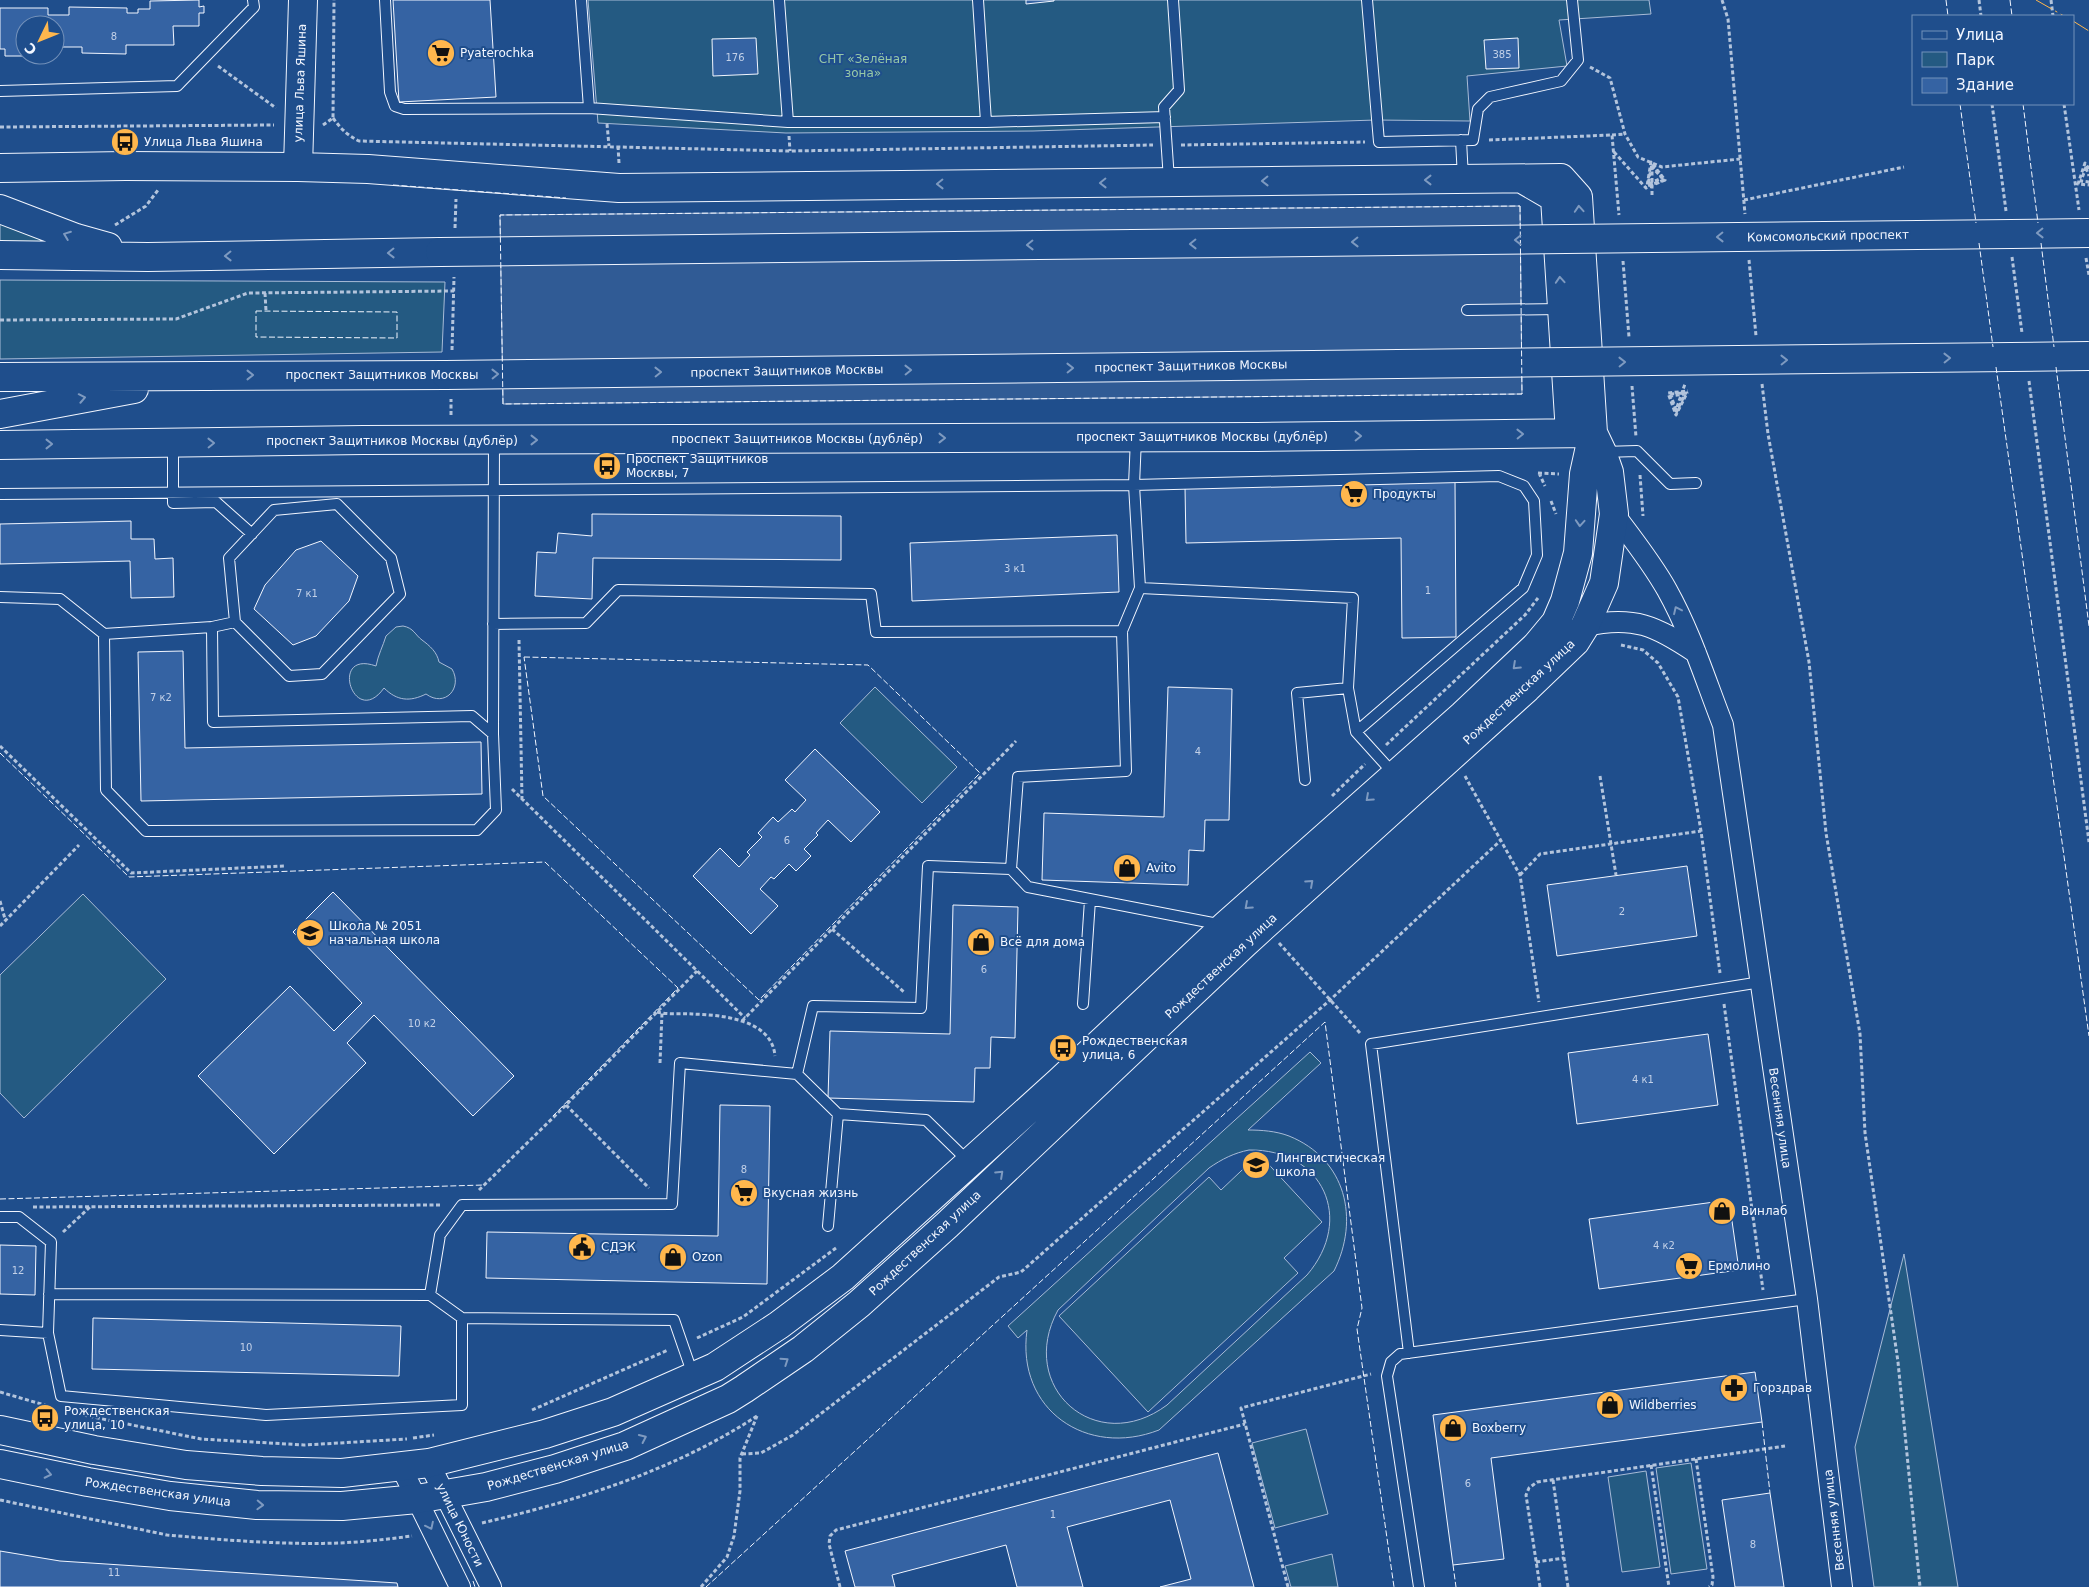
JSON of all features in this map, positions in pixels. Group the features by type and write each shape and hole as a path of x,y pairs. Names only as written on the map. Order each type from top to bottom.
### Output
{"street":[{"name":"улица Льва Яшина","path":"298,167 303,0"},
{"path":"0,168 125,166 368,169 619,188 1560,178 1578,197 1589,442"},
{"path":"1521,179 1555,198 1562,309 1589,442"},
{"path":"0,209 76,238 148,257"},
{"name":"Комсомольский проспект","path":"449,253 2089,233"},
{"path":"0,255 148,257 449,253"},
{"name":"проспект Защитников Москвы","path":"0,377 450,375 2089,356"},
{"path":"0,414 201,376"},
{"name":"проспект Защитников Москвы (дублёр)","path":"0,445 451,440 1136,437 1589,442"},
{"name":"Рождественская улица","path":"0,1464 170,1496 257,1506 342,1506 445,1495 486,1487 555,1469 625,1446 728,1399 804,1349 859,1304 947,1225 1245,943 1527,688 1574,642 1585,626 1604,583 1614,514 1609,472 1589,442"},
{"name":"Рождественская улица","path":"0,1430 94,1450 186,1465 262,1471 342,1473 430,1463 545,1434 613,1412 722,1363 779,1325 842,1277 1060,1081 1226,925 1395,775 1536,646 1556,622 1565,601 1578,553 1584,474 1589,442"},
{"name":"Весенняя улица","path":"1614,514 1668,591 1698,654 1723,725 1807,1300 1842,1587"},
{"path":"1585,626 1609,621 1634,622 1667,633 1698,654"},
{"name":"улица Юности","path":"430,1463 491,1587"},
{"path":"401,1467 460,1587"}],"lane":[{"path":"0,91 177,86 254,8 253,0"},
{"path":"385,0 390,92 395,106 404,109 589,108 788,122 986,122 1165,117"},
{"path":"581,0 589,108"},
{"path":"779,0 788,122"},
{"path":"978,0 986,122"},
{"path":"1169,182 1164,107 1179,90 1173,0"},
{"path":"1367,0 1379,142 1473,140 1478,108 1490,97 1561,81 1578,60 1572,0"},
{"path":"1461,140 1464,179"},
{"path":"1467,310 1562,309"},
{"path":"1011,869 1018,777 1126,770 1122,631 1140,588 1134,485 1136,437"},
{"path":"104,634 106,790 146,831 477,830 496,810 493,734 494,440"},
{"path":"1589,442 1638,451 1670,484 1696,483"},
{"path":"173,443 173,504 216,502 252,534"},
{"path":"0,494 1134,485 1499,476 1524,486 1534,500 1537,555 1523,588 1356,732"},
{"path":"337,504 391,558 400,594 322,674 289,676 234,622 229,558 274,510 337,504"},
{"path":"1140,588 1353,598 1348,688 1356,732 1395,775"},
{"path":"493,624 586,623 618,590 871,594 876,632 1122,631"},
{"path":"0,597 60,599 104,634 212,627 234,622"},
{"path":"212,627 213,722 472,716 493,734"},
{"path":"1305,780 1298,693 1348,688"},
{"path":"797,1074 813,1006 922,1008 928,866 1011,869 1028,888 1226,925"},
{"path":"1083,1004 1090,900"},
{"path":"1409,1353 1371,1044 1760,982"},
{"path":"430,1295 440,1235 462,1205 672,1204 680,1063 797,1074 838,1114 926,1120 970,1163"},
{"path":"828,1226 838,1114"},
{"path":"0,1217 19,1217 51,1242 48,1333 61,1396 266,1415 462,1406 462,1318"},
{"path":"49,1294 430,1295 462,1318 674,1320 693,1376"},
{"path":"1419,1587 1387,1376 1391,1362 1400,1354 1807,1300"},
{"path":"0,1330 48,1333"}],"path":[{"path":"334,0 334,118 341,130 360,141 790,151 1379,142"},
{"path":"1722,0 1728,19 1745,220"},
{"path":"1979,0 1981,15"},
{"path":"2051,0 2053,15"},
{"path":"206,57 298,125"},
{"path":"1578,60 1610,78 1624,134 1638,157 1662,167 1740,159"},
{"path":"1992,105 2007,218"},
{"path":"2064,105 2072,167"},
{"path":"606,110 609,146"},
{"path":"0,127 322,126 334,118"},
{"path":"1612,135 1624,134"},
{"path":"1614,152 1646,188 1653,186 1665,180 1651,162 1647,186 1655,183 1664,180 1652,164 1648,184 1655,182 1662,178 1652,167 1652,176 1652,185 1652,195"},
{"path":"2089,170 2085,163 2078,184 2089,184"},
{"path":"1744,200 1904,167"},
{"path":"2089,176 2086,167 2080,181 2089,184"},
{"path":"110,228 146,206 161,185"},
{"path":"451,440 450,375 454,290 449,253 456,196"},
{"path":"2011,248 2023,337"},
{"path":"1749,258 1757,346"},
{"path":"0,320 176,319 248,293 454,290"},
{"path":"265,293 266,311"},
{"path":"1760,375 1768,434 1809,662 1826,833 1860,1034 1866,1133 1898,1362 1920,1587"},
{"path":"2028,376 2089,842"},
{"path":"1685,384 1682,392 1679,401 1676,410 1671,396 1678,395 1685,394 1676,414 1669,394 1678,394 1687,393 1676,415 1668,394 1682,392 1688,391"},
{"path":"519,624 522,799"},
{"path":"1627,646 1643,650 1658,663 1678,697 1701,831 1764,1305"},
{"path":"744,1019 1016,741"},
{"path":"1462,772 1520,875 1542,1017"},
{"path":"1600,776 1616,876"},
{"path":"495,780 504,781 744,1019 756,1026 767,1037 774,1049 775,1072"},
{"path":"1520,875 1540,854 1701,831"},
{"path":"742,1454 761,1453 794,1435 999,1277 1020,1272 1330,1000 1500,841"},
{"path":"0,926 79,845"},
{"path":"0,902 6,920"},
{"path":"832,929 922,1008"},
{"path":"1284,948 1371,1044"},
{"path":"19,1217 27,1207 462,1205 566,1105 697,971"},
{"path":"657,1012 744,1019"},
{"path":"660,1062 662,1013"},
{"path":"566,1105 665,1204"},
{"path":"51,1242 90,1207"},
{"path":"1288,1587 1241,1408 1371,1374"},
{"path":"482,1523 553,1506 624,1484 726,1436 757,1416 742,1454 740,1491 734,1536 727,1558 702,1587"},
{"path":"840,1587 829,1544 830,1536 836,1530 1245,1424"},
{"path":"1540,1587 1526,1496 1529,1488 1537,1482 1785,1446"},
{"path":"1696,1459 1713,1577 1712,1585 1709,1587"},
{"path":"1651,1466 1669,1587"},
{"path":"1553,1480 1568,1587"},
{"path":"0,1500 167,1535 261,1543 341,1543 415,1536"},
{"path":"1536,1562 1564,1558"}],"green space":[{"name":"СНТ «Зелёная зона»","path":"588,0 1649,0 1651,14 1559,20 1567,66 1467,76 1470,121 1376,120 1033,131 786,133 598,123"},
{"path":"0,222 63,245 0,242"},
{"path":"0,280 445,282 442,352 0,359"},
{"path":"403,626 412,630 435,652 439,662 452,669 455,676 454,689 450,694 440,699 426,694 404,699 394,696 384,688 373,698 363,700 356,695 351,686 350,677 353,668 361,664 376,666 386,636 396,627"},
{"path":"875,687 957,767 922,803 840,723"},
{"path":"83,894 166,979 24,1118 0,1093 0,975"},
{"path":"1310,1052 1321,1063 1248,1130 1268,1131 1289,1136 1308,1146 1324,1159 1335,1175 1343,1193 1346,1211 1346,1231 1342,1251 1334,1271 1159,1430 1132,1437 1106,1437 1083,1432 1062,1420 1045,1404 1033,1383 1027,1358 1027,1330 1018,1338 1008,1326","holes":["1244,1151 1275,1153 1296,1161 1313,1174 1324,1191 1329,1211 1329,1232 1321,1254 1307,1275 1167,1405 1140,1419 1114,1423 1090,1419 1070,1406 1055,1388 1047,1365 1048,1338 1058,1310 1209,1168 1228,1157"]},
{"path":"1259,1154 1322,1222 1284,1258 1298,1273 1148,1412 1059,1316 1209,1177 1221,1190"},
{"path":"1904,1254 1958,1587 1874,1587 1855,1447"},
{"path":"1306,1429 1328,1514 1275,1528 1252,1443"},
{"path":"1691,1463 1707,1569 1671,1574 1656,1468"},
{"path":"1646,1471 1660,1567 1622,1572 1608,1477"},
{"path":"1332,1554 1338,1587 1291,1587 1285,1566"}],"shaded area":[{"path":"1520,206 1522,394 503,404 500,215"}],"building":[{"path":"199,0 199,7 204,6 204,13 199,13 199,26 173,26 174,45 126,45 126,54 82,53 82,47 65,47 65,15 69,15 69,7 127,8 127,13 138,13 138,9 150,9 150,1"},
{"path":"393,0 490,0 496,97 399,102"},
{"path":"1026,0 1054,0 1054,1 1026,4"},
{"path":"0,8 48,8 48,15 15,15 15,56 5,56 5,49 0,49"},
{"path":"756,38 758,74 713,76 712,39"},
{"path":"1518,38 1519,68 1486,69 1484,40"},
{"path":"1455,481 1456,637 1402,638 1401,538 1186,543 1185,487"},
{"path":"592,514 841,516 841,560 593,558 592,599 535,596 537,552 556,553 558,533 592,536"},
{"path":"131,521 131,539 154,539 155,559 173,558 174,597 131,598 130,561 0,564 0,524"},
{"path":"1117,535 1119,592 912,601 910,543"},
{"path":"321,541 358,576 349,601 316,636 293,645 254,609 265,585 296,550"},
{"path":"183,651 185,748 481,742 482,794 141,801 138,652"},
{"path":"1168,687 1232,689 1229,820 1205,820 1204,851 1189,850 1188,885 1042,880 1044,813 1164,817"},
{"path":"815,749 880,812 851,842 828,820 816,833 818,835 804,849 811,856 796,871 789,864 774,879 771,877 760,889 778,906 751,934 693,876 720,848 739,867 750,855 747,852 762,837 758,833 773,817 778,822 792,809 795,812 806,800 785,780"},
{"path":"1687,866 1697,936 1557,956 1547,885"},
{"path":"333,892 514,1076 473,1116 374,1015 347,1043 366,1063 274,1154 198,1076 290,986 334,1031 362,1003 293,932"},
{"path":"953,905 1018,907 1015,1038 991,1037 990,1068 975,1068 974,1102 828,1098 830,1031 950,1034"},
{"path":"1708,1034 1718,1105 1577,1124 1568,1053"},
{"path":"720,1105 770,1106 767,1284 486,1278 487,1232 718,1236"},
{"path":"1729,1200 1739,1270 1599,1289 1589,1219"},
{"path":"0,1245 36,1246 35,1295 0,1294"},
{"path":"93,1318 401,1326 399,1376 92,1369"},
{"path":"1755,1372 1762,1422 1491,1458 1504,1559 1453,1565 1433,1415"},
{"path":"1218,1453 1254,1587 1160,1587 1191,1579 1170,1500 1067,1527 1083,1587 1017,1587 1006,1545 892,1575 895,1587 855,1587 845,1551"},
{"path":"1770,1493 1784,1587 1735,1587 1722,1500"},
{"path":"0,1551 60,1561 397,1583 398,1587 0,1587"}],"fence":[{"path":"1946,0 1948,15"},
{"path":"2010,0 2012,15"},
{"path":"1960,105 1976,223"},
{"path":"2023,105 2038,223"},
{"path":"393,185 566,198"},
{"path":"1520,206 1522,394 503,404 500,215 1520,206"},
{"path":"1979,243 1993,347"},
{"path":"2041,243 2054,347"},
{"path":"256,311 397,312 397,338 256,337 256,311"},
{"path":"1996,367 2089,1036"},
{"path":"2056,367 2089,626"},
{"path":"524,657 868,665 980,773 759,1000 543,796 524,657"},
{"path":"0,753 129,877 545,862 678,988 553,1116"},
{"path":"706,1587 1325,1022 1362,1308 1357,1329 1394,1587"},
{"path":"0,1199 484,1185"},
{"path":"1762,1422 1770,1493"},
{"path":"1453,1565 1456,1587"},
{"path":"473,1581 475,1587"}],"power":[{"path":"2036,0 2062,15"},
{"path":"2074,22 2089,31"}],"place":[{"name":"Pyaterochka","path":"441,53"},
{"name":"Улица Льва Яшина","path":"125,142"},
{"name":"Проспект Защитников Москвы, 7","path":"607,466"},
{"name":"Продукты","path":"1354,494"},
{"name":"Avito","path":"1127,868"},
{"name":"Школа № 2051 начальная школа","path":"310,933"},
{"name":"Всё для дома","path":"981,942"},
{"name":"Рождественская улица, 6","path":"1063,1048"},
{"name":"Лингвистическая школа","path":"1256,1165"},
{"name":"Вкусная жизнь","path":"744,1193"},
{"name":"Винлаб","path":"1722,1211"},
{"name":"СДЭК","path":"582,1247"},
{"name":"Ozon","path":"673,1257"},
{"name":"Ермолино","path":"1689,1266"},
{"name":"Горздрав","path":"1734,1388"},
{"name":"Wildberries","path":"1610,1405"},
{"name":"Рождественская улица, 10","path":"45,1418"},
{"name":"Boxberry","path":"1453,1428"}]}
